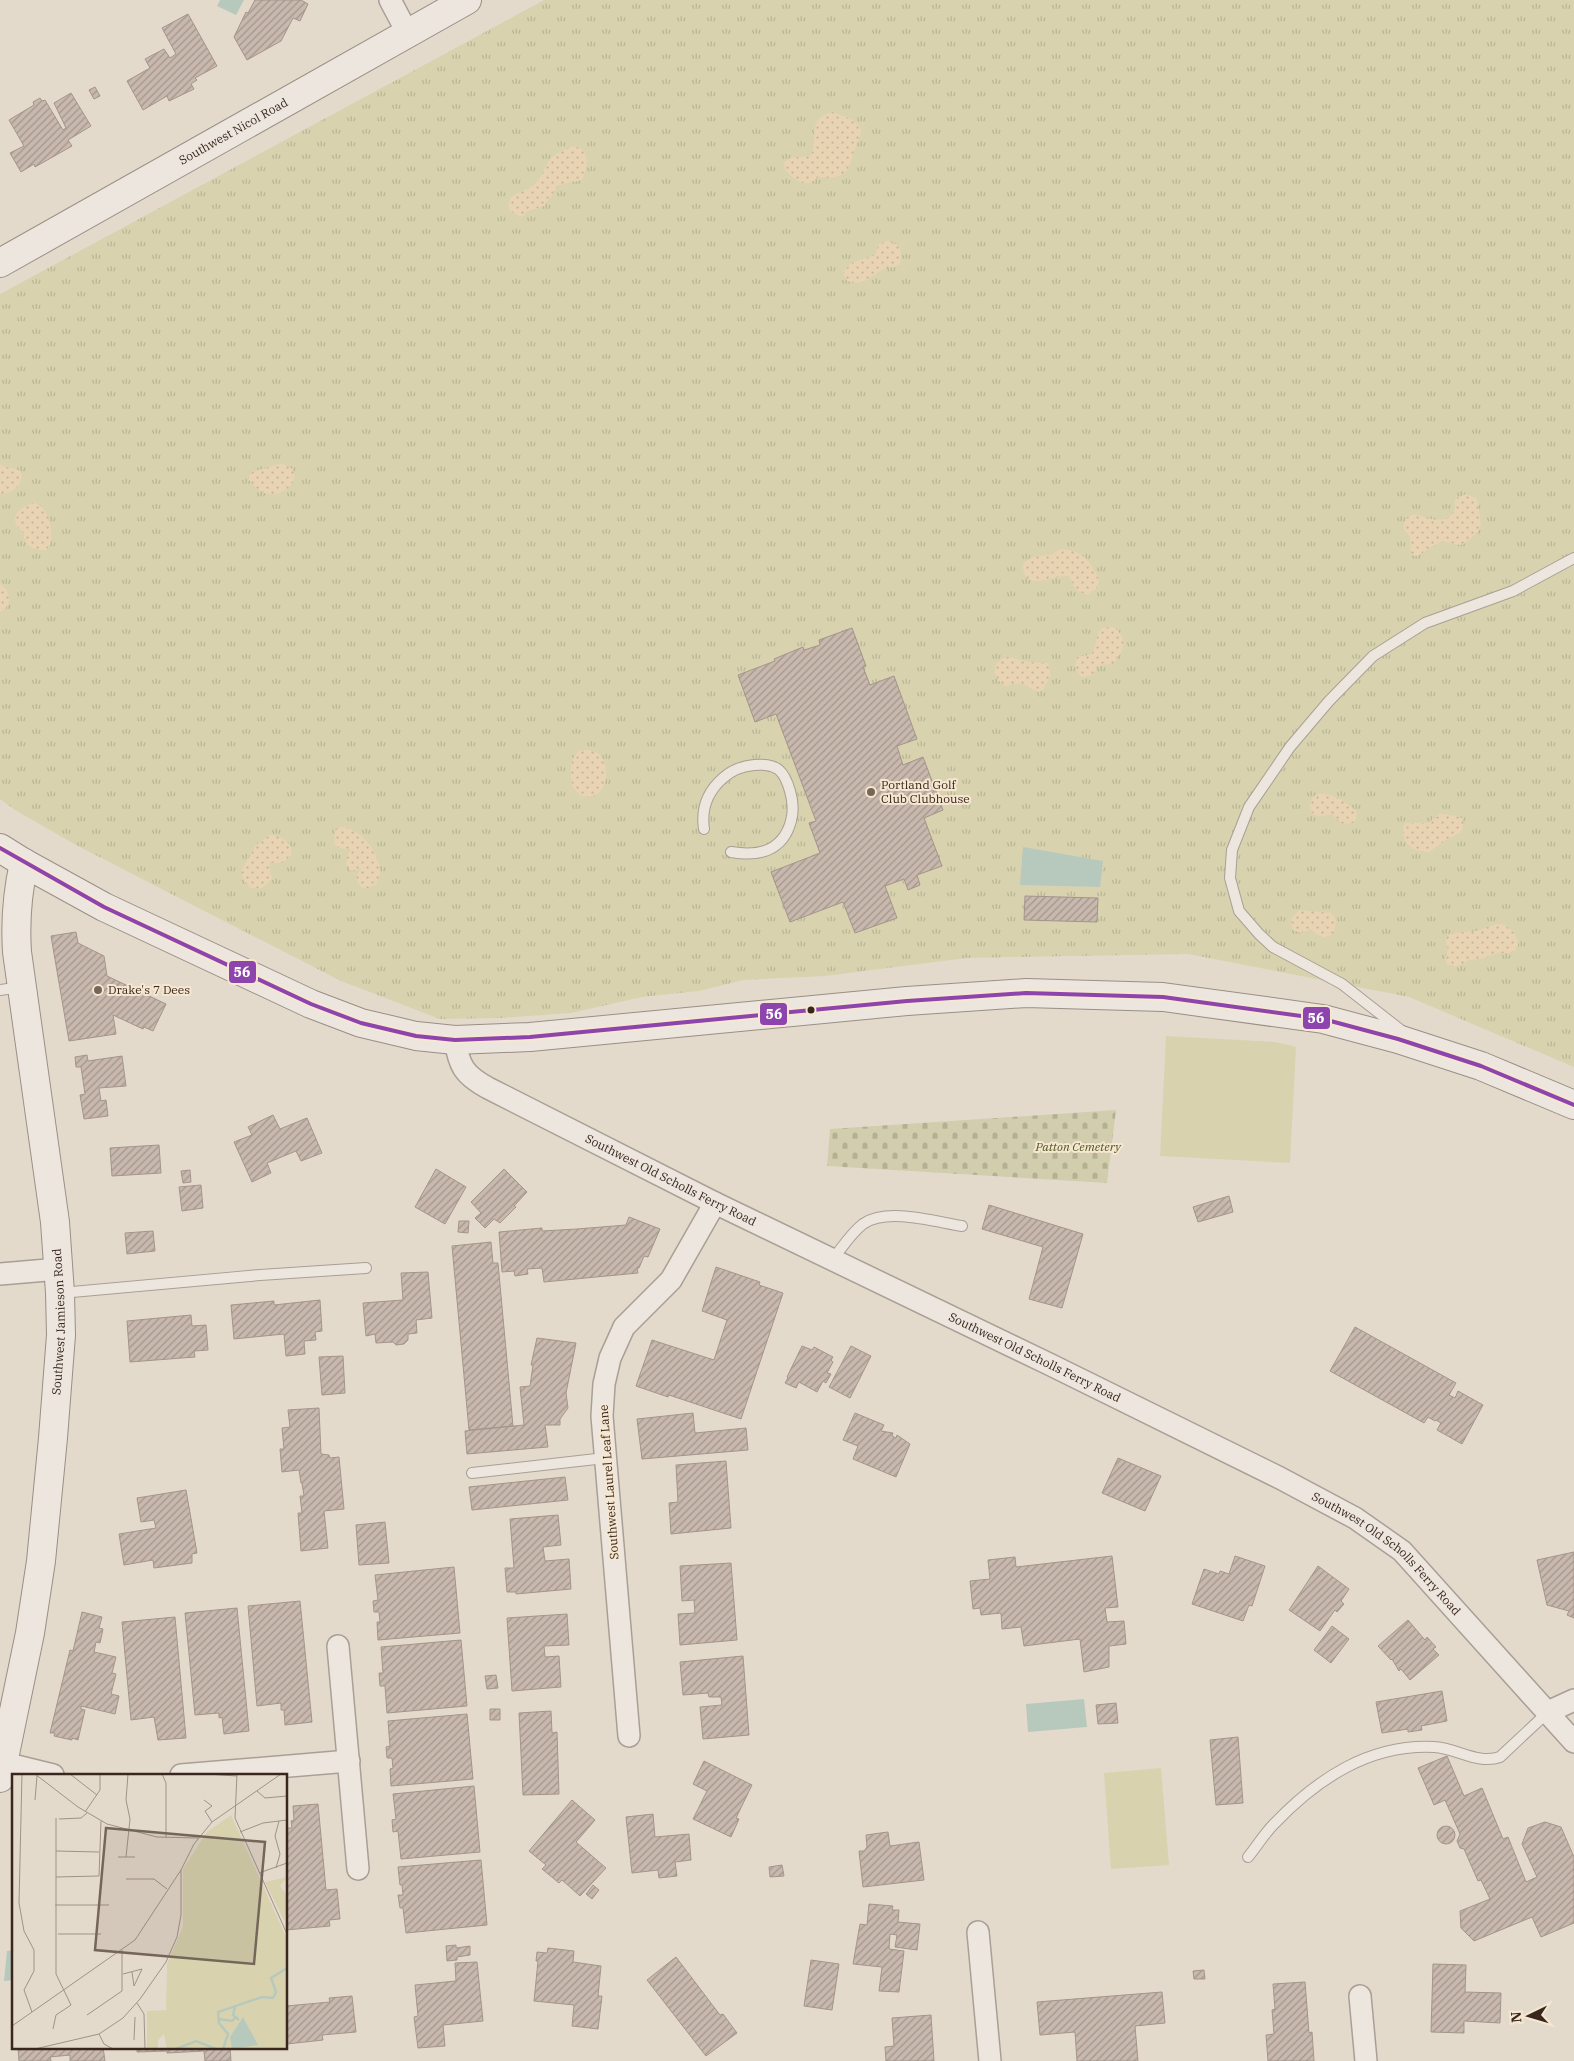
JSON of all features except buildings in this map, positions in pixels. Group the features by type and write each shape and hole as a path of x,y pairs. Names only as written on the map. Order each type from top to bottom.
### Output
{"main road":[{"name":"Southwest Nicol Road","path":"0,263 468,0"},
{"path":"0,848 24,864 104,907 311,1004 361,1023 388,1030 455,1040 530,1037 907,1001 1026,993 1164,997 1323,1019 1481,1066 1574,1105"},
{"name":"Southwest Jamieson Road","path":"1,1768 30,1633 41,1561 58,1387 60,1335 59,1281 47,1163 11,988 17,952 15,922 17,896 24,864"}],"street":[{"path":"390,0 408,34"},
{"name":"Southwest Old Scholls Ferry Road","path":"455,1040 458,1060 465,1072 474,1080 715,1203 1068,1373 1280,1478 1356,1518 1402,1551 1574,1742"},
{"name":"Southwest Laurel Leaf Lane","path":"629,1736 602,1416 604,1384 610,1358 624,1327 671,1280 715,1203"},
{"path":"0,1274 59,1281"},
{"path":"338,1646 358,1869"},
{"path":"1548,1712 1574,1700"},
{"path":"193,1774 349,1761"},
{"path":"1,1768 46,1774"},
{"path":"978,1932 990,2061"},
{"path":"1360,1996 1366,2061"}],"lane":[{"path":"1422,1047 1342,984 1273,947 1259,934 1239,911 1230,878 1232,850 1249,807 1290,747 1329,700 1373,656 1425,623 1513,591 1574,558"},
{"path":"704,829 704,804 723,777 741,766 763,764 779,770 786,780 792,799 793,811 788,832 771,849 744,854 731,852"},
{"path":"832,1260 850,1236 863,1224 876,1218 899,1216 962,1226"},
{"path":"59,1281 260,1275 366,1268"},
{"path":"472,1473 605,1458"},
{"path":"1248,1857 1273,1824 1322,1780 1364,1758 1401,1747 1436,1747 1466,1754 1481,1760 1492,1760 1500,1757 1548,1712"}],"green space":[{"path":"544,0 1574,0 1574,1067 1409,997 1188,954 967,958 825,976 744,980 699,991 642,997 571,1013 501,1018 440,1019 341,981 76,845 15,810 0,799 0,294"},
{"path":"1166,1036 1275,1042 1296,1047 1290,1163 1160,1156"},
{"name":"Patton Cemetery","path":"1116,1110 1107,1183 827,1166 830,1129"},
{"path":"1161,1768 1169,1865 1111,1869 1104,1773"}],"sand":[{"path":"833,112 853,120 860,127 860,137 849,167 842,175 837,177 819,177 809,183 801,182 787,172 784,163 792,158 810,156 813,149 816,124 824,115"},
{"path":"573,146 579,148 586,155 587,164 582,180 559,185 544,206 528,211 523,216 510,211 510,200 513,196 536,183 548,162 554,156"},
{"path":"887,241 898,246 901,252 900,264 882,270 865,281 857,283 846,280 843,272 851,263 875,255 879,244"},
{"path":"0,464 22,472 19,485 5,494 0,494"},
{"path":"279,464 290,467 295,474 288,488 279,493 269,494 258,490 248,478 252,472"},
{"path":"1466,494 1476,498 1478,502 1481,526 1478,532 1464,544 1459,545 1442,541 1417,556 1411,555 1410,537 1403,528 1406,518 1414,514 1436,520 1446,519 1454,511 1455,499"},
{"path":"33,503 38,504 43,509 50,522 50,545 46,550 28,545 23,532 15,522 16,514 25,506"},
{"path":"1058,550 1073,551 1084,557 1093,567 1099,580 1097,588 1087,595 1076,590 1067,576 1039,581 1028,579 1024,574 1023,565 1028,560 1036,556 1048,555"},
{"path":"0,584 6,589 10,599 6,608 0,612"},
{"path":"1114,627 1122,636 1123,641 1122,650 1117,659 1113,664 1100,665 1089,676 1080,676 1075,666 1077,657 1092,653 1102,628"},
{"path":"1008,657 1028,662 1048,663 1051,675 1043,690 1037,691 1019,684 1005,686 1001,683 995,674 996,665 1002,659"},
{"path":"582,750 589,750 600,754 606,768 605,783 602,790 590,797 581,796 572,786 572,760"},
{"path":"1320,793 1340,799 1353,808 1357,812 1353,823 1342,824 1332,814 1314,815 1310,808 1310,803 1314,796"},
{"path":"1441,813 1462,818 1464,823 1461,832 1429,852 1412,848 1403,835 1405,823 1428,823"},
{"path":"341,827 356,832 368,843 373,851 377,858 380,873 376,885 362,888 356,877 361,869 351,871 346,866 347,857 351,849 339,848 334,844 335,831"},
{"path":"270,835 283,838 289,844 291,856 282,863 270,863 272,879 262,888 251,888 243,879 241,871 256,845"},
{"path":"1300,910 1332,913 1336,921 1334,933 1325,937 1311,929 1301,933 1293,930 1291,924 1292,917"},
{"path":"1496,924 1503,924 1513,931 1518,941 1515,951 1469,960 1457,967 1447,964 1445,958 1448,950 1447,936 1452,933 1476,931"}],"shaded area":[{"path":"220,0 244,0 236,15 217,6"},
{"path":"1023,847 1103,861 1100,887 1020,885"},
{"path":"1084,1699 1087,1727 1028,1732 1026,1704"},
{"path":"12,1950 12,1980 4,1981 7,1951"}],"transit line":[{"name":"56","path":"0,848 104,907 311,1004 361,1023 416,1036 455,1040 530,1037 907,1001 1026,993 1163,997 1323,1019 1398,1039 1481,1066 1574,1105"}],"place":[{"name":"Portland Golf Club Clubhouse","path":"871,792"},
{"name":"Drake's 7 Dees","path":"98,990"}]}
